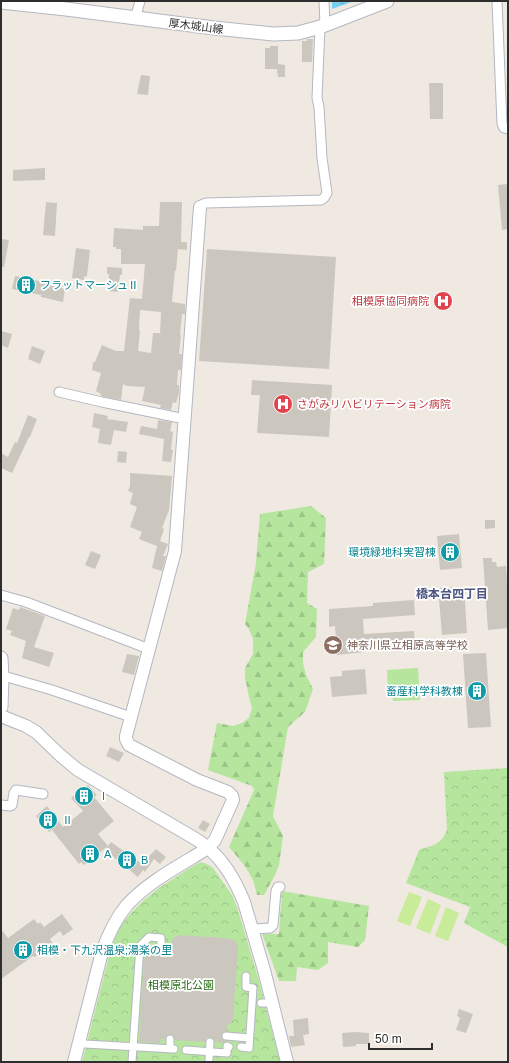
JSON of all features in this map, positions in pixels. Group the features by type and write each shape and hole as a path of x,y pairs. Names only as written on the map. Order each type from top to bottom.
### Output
{"main road":[{"name":"厚木城山線","path":"3,2 136,19 273,34 298,33 322,26 369,4 387,1"},
{"path":"1,658 1,707"}],"street":[{"path":"136,19 140,1"},
{"path":"74,1062 102,952 110,932 117,920 127,906 148,886 208,848 216,840 233,800 232,796 228,792 197,780 129,745 126,740 126,736 175,551 200,208 201,205 206,203 321,200 326,196 327,193 322,158 319,107 317,98 324,1"},
{"path":"497,1 502,124 504,128 508,129"},
{"path":"59,392 185,419"},
{"path":"1,595 26,602 149,649"},
{"path":"2,677 7,677 52,690 131,717"},
{"path":"1,716 36,732 78,770 189,835 208,848 225,867 241,895 252,929 287,1062"},
{"path":"1,805 12,805 16,790 43,794"},
{"path":"252,929 270,928 274,925 276,891 278,887 280,887"},
{"path":"132,1062 140,946 149,937 161,938 161,951"},
{"path":"241,1047 249,1048 259,1003 253,988 246,987 246,976"},
{"path":"226,1036 250,1038"},
{"path":"85,1044 172,1049 170,1040"},
{"path":"209,1060 210,1042"},
{"path":"186,1050 227,1053 227,1046 229,1047"}],"green space":[{"path":"311,506 326,518 324,564 308,572 307,603 317,609 316,637 303,652 303,663 306,675 313,689 305,712 288,727 273,816 283,836 279,865 264,895 257,895 253,880 245,866 229,847 254,790 252,786 208,770 217,723 233,726 242,723 249,718 252,708 245,677 245,668 253,654 253,639 245,624 256,563 260,514"},
{"path":"418,668 420,700 393,701 392,689 388,689 387,670"},
{"path":"508,768 508,947 464,923 470,907 406,883 419,850 440,841 447,829 444,772"},
{"name":"相模原北公園","path":"201,862 213,868 232,895 237,907 258,977 280,1062 82,1062 111,948 119,928 143,901 159,888"},
{"path":"282,891 369,906 365,940 358,947 328,942 328,963 318,970 297,967 296,981 279,981 262,934 279,934"},
{"path":"409,892 422,897 410,926 397,921"},
{"path":"428,899 441,905 430,934 416,928"},
{"path":"446,907 459,913 448,941 435,936"}],"water":[{"path":"332,1 354,1 332,9"}],"building":[{"path":"307,39 313,39 312,62 302,62 302,41 307,41"},
{"path":"270,46 278,46 278,64 285,65 285,77 278,77 277,69 265,69 265,48 270,48"},
{"path":"141,75 150,76 148,95 137,94"},
{"path":"429,83 443,83 443,119 430,119"},
{"path":"45,168 45,180 13,181 13,170"},
{"path":"508,184 508,229 502,230 498,185"},
{"path":"46,202 57,203 55,236 43,235"},
{"path":"160,202 182,202 181,242 187,242 187,250 178,249 172,302 185,304 185,314 182,314 180,335 179,354 182,354 181,370 178,370 177,385 179,385 179,392 176,403 173,402 171,410 160,408 161,405 142,401 145,387 127,386 123,384 121,400 101,396 101,394 96,391 101,373 92,370 93,362 95,362 102,345 116,351 124,351 130,298 142,299 145,264 121,264 121,249 116,249 116,247 113,247 114,228 143,230 143,226 159,226","holes":["140,310 161,312 160,333 153,333 151,353 138,351"]},
{"path":"1,239 9,240 4,267 1,267"},
{"path":"76,248 90,250 87,276 84,277 84,280 72,278"},
{"path":"207,249 336,257 329,369 199,361"},
{"path":"107,267 122,268 118,292 108,291 109,274 107,274"},
{"path":"15,276 39,281 65,289 63,302 41,297 41,295 12,289"},
{"path":"1,331 12,334 8,348 1,345"},
{"path":"32,346 45,351 40,364 28,359"},
{"path":"252,380 332,385 329,437 257,433 260,395 251,395"},
{"path":"94,413 108,416 107,419 128,422 126,432 114,430 111,445 98,443 100,429 92,427"},
{"path":"28,415 37,419 30,437 12,473 1,468 1,453 8,457 15,442 17,443"},
{"path":"158,420 172,422 170,431 173,432 171,462 162,461 164,439 139,434 141,426 157,429"},
{"path":"118,451 127,452 126,463 117,462"},
{"path":"130,473 172,476 169,510 162,528 164,529 160,541 168,544 163,556 166,556 162,571 152,568 157,546 139,539 142,532 130,527 137,507 130,504 133,493 128,491 130,486"},
{"path":"485,520 495,520 495,528 485,529"},
{"name":"環境緑地科実習棟","path":"459,534 462,568 440,570 437,536"},
{"path":"91,551 101,555 95,569 85,565"},
{"path":"483,558 492,558 492,562 496,562 497,567 506,566 508,628 488,630"},
{"path":"464,587 467,633 442,635 438,588"},
{"path":"414,600 415,615 363,619 364,634 414,631 415,646 364,650 364,652 337,655 335,626 329,627 329,609 373,606 373,603"},
{"path":"20,607 45,616 34,647 54,653 49,667 22,658 26,641 10,635 12,631 6,629 13,608 19,610"},
{"name":"畜産科学科教棟","path":"486,653 491,727 468,728 463,654"},
{"path":"127,654 139,656 134,675 122,672"},
{"path":"365,669 367,694 332,697 330,677 342,676 342,671"},
{"path":"110,747 124,753 119,762 106,756"},
{"path":"88,785 97,795 94,797 114,821 98,834 108,846 84,865 81,862 79,864 52,830 49,832 36,816 47,806 63,827 83,811 71,798"},
{"path":"203,820 210,824 205,832 198,828"},
{"name":"B","path":"111,842 142,864 156,849 166,857 160,864 154,859 145,872 143,870 138,877 105,850"},
{"name":"相模・下九沢温泉;湯楽の里","path":"62,914 73,929 63,936 60,931 50,939 53,944 35,957 33,956 1,979 1,929 8,938 34,919 38,924 40,922 44,927"},
{"path":"179,935 225,938 234,940 237,943 238,948 233,1018 231,1024 227,1025 227,1031 222,1033 222,1038 226,1041 223,1043 215,1042 211,1037 207,1038 205,1042 175,1040 174,1036 170,1034 167,1035 165,1039 161,1039 160,1043 139,1042 145,949 156,950 158,955 163,955 166,951 170,951 172,940"},
{"path":"459,1009 473,1014 466,1033 456,1030 460,1018 457,1016"},
{"path":"308,1018 309,1034 303,1035 305,1045 291,1047 289,1036 294,1036 293,1020"},
{"path":"342,1033 369,1033 369,1044 356,1044 356,1046 343,1047"}],"place":[{"name":"フラットマーシュⅡ","path":"26,285"},
{"name":"相模原協同病院","path":"443,301"},
{"name":"さがみリハビリテーション病院","path":"283,404"},
{"name":"環境緑地科実習棟","path":"450,552"},
{"name":"神奈川県立相原高等学校","path":"333,645"},
{"name":"畜産科学科教棟","path":"477,691"},
{"name":"Ⅰ","path":"84,796"},
{"name":"Ⅱ","path":"48,820"},
{"name":"A","path":"90,854"},
{"name":"B","path":"127,860"},
{"name":"相模・下九沢温泉;湯楽の里","path":"23,950"}],"district":[{"name":"橋本台四丁目","path":"452,594"}]}
